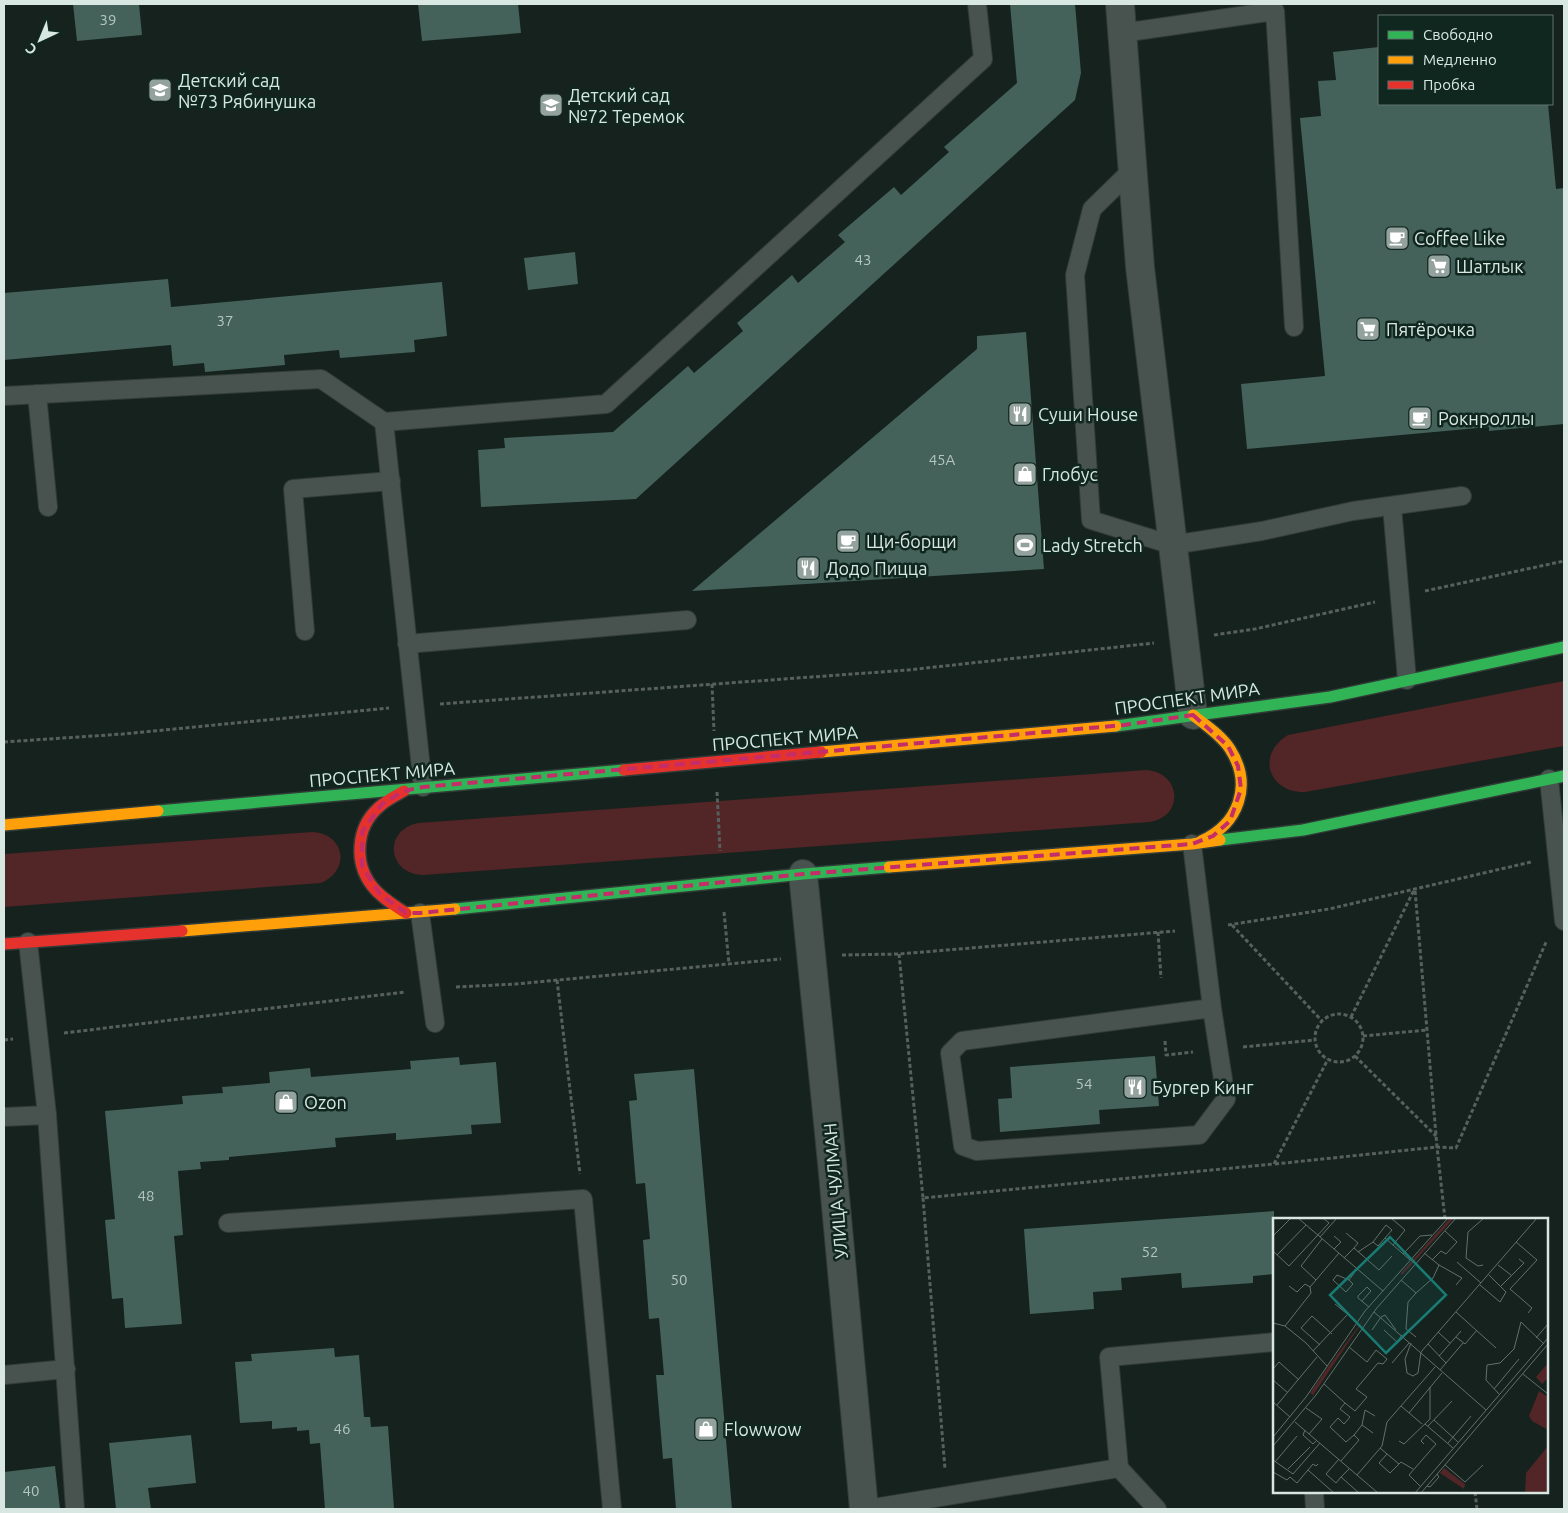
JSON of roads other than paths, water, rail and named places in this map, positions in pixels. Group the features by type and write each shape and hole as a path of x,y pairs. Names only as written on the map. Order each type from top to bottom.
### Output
{"main road":[{"name":"ПРОСПЕКТ МИРА","path":"4,826 1124,725 1330,697 1564,647"},
{"path":"1192,844 1213,836 1230,821 1236,811 1241,789 1241,777 1238,766 1228,746 1193,715"},
{"path":"4,944 413,913 802,874 1192,844 1303,830 1556,778"},
{"path":"404,790 382,804 374,812 362,832 360,854 366,877 372,886 380,894 413,913"}],"street":[{"path":"1120,4 1140,267 1193,715"},
{"name":"УЛИЦА ЧУЛМАН","path":"802,874 866,1509"}],"lane":[{"path":"4,396 320,379 384,422 606,404 983,59 977,4"},
{"path":"1122,33 1274,11 1294,327"},
{"path":"1132,170 1092,209 1075,276 1091,520 1172,546 1262,531 1353,511 1462,496"},
{"path":"37,394 48,507"},
{"path":"384,422 423,788"},
{"path":"305,631 293,489 390,481"},
{"path":"1392,506 1406,680"},
{"path":"407,644 687,620"},
{"path":"1556,778 1563,913"},
{"path":"1192,844 1212,1008 1226,1099 1199,1135 977,1151 963,1146 950,1053 962,1041 1212,1008"},
{"path":"413,913 435,1023"},
{"path":"28,942 46,1115 75,1509"},
{"path":"4,1117 46,1115"},
{"path":"228,1223 583,1199 612,1509"},
{"path":"1157,1509 1119,1468 1109,1357 1273,1342"},
{"path":"4,1375 66,1369"},
{"path":"866,1509 1119,1468"},
{"path":"1314,1493 1315,1509"}],"place":[{"name":"Детский сад №73 Рябинушка","path":"160,90"},
{"name":"Детский сад №72 Теремок","path":"551,105"},
{"name":"Coffee Like","path":"1397,238"},
{"name":"Шатлык","path":"1439,266"},
{"name":"Пятёрочка","path":"1368,329"},
{"name":"Суши House","path":"1020,414"},
{"name":"Рокнроллы","path":"1420,418"},
{"name":"Глобус","path":"1025,474"},
{"name":"Щи-борщи","path":"848,541"},
{"name":"Lady Stretch","path":"1025,545"},
{"name":"Додо Пицца","path":"808,568"},
{"name":"Бургер Кинг","path":"1135,1087"},
{"name":"Ozon","path":"286,1102"},
{"name":"Flowwow","path":"706,1429"}]}
